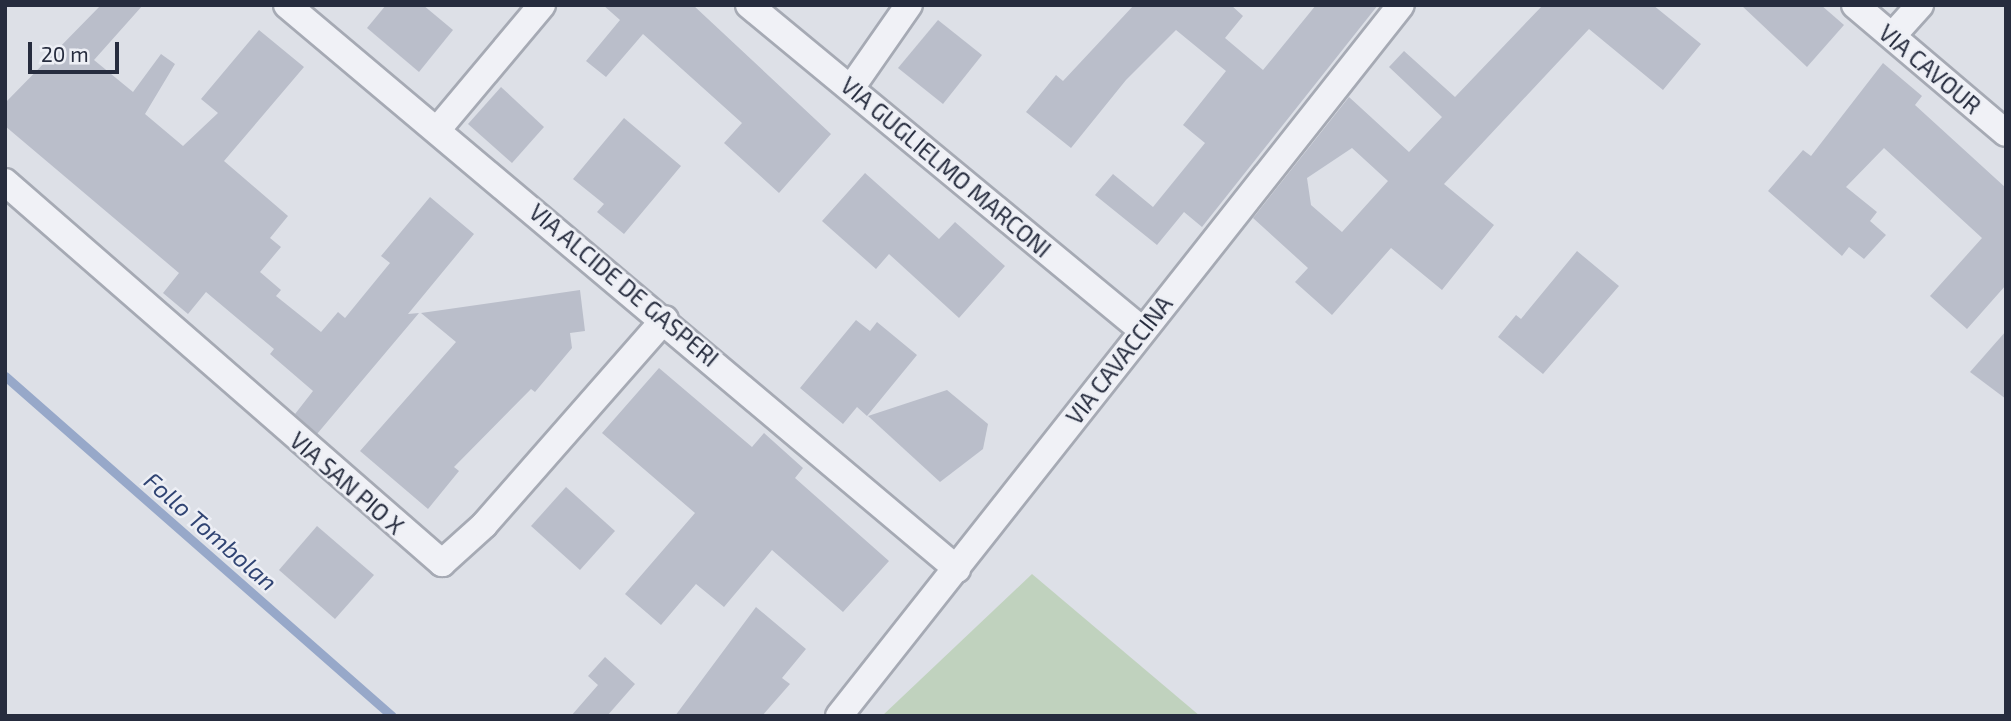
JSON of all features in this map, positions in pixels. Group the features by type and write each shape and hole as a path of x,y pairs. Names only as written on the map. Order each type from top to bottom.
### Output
{"street":[{"name":"VIA ALCIDE DE GASPERI","path":"287,5 665,318 957,569"},
{"path":"438,129 542,5"},
{"name":"VIA GUGLIELMO MARCONI","path":"750,5 1142,330"},
{"path":"851,88 909,5"},
{"name":"VIA CAVACCINA","path":"839,716 1401,5"},
{"name":"VIA CAVOUR","path":"1855,5 1894,34 2006,133"},
{"path":"1894,34 1920,5"},
{"name":"VIA SAN PIO X","path":"5,182 442,563 484,525 665,318"}],"green space":[{"path":"1032,574 1200,716 882,716"}],"building":[{"path":"101,5 143,5 94,60 133,92 161,54 175,64 145,114 183,146 218,113 201,99 259,30 304,67 224,161 288,216 270,238 281,247 260,272 281,290 276,296 321,332 338,312 345,318 390,263 381,256 430,197 474,234 408,314 419,313 317,434 295,414 313,391 270,354 274,349 206,292 188,314 163,293 179,273 5,126 5,103"},
{"path":"386,5 423,5 453,30 419,72 367,28"},
{"path":"603,5 693,5 831,134 779,193 724,143 742,123 643,34 606,77 586,61 620,20"},
{"path":"1134,5 1231,5 1243,16 1225,38 1263,70 1316,5 1378,5 1202,227 1184,212 1157,245 1095,195 1113,174 1153,207 1205,143 1183,125 1226,71 1176,30 1126,80 1071,148 1026,112 1056,75 1063,81"},
{"path":"1543,5 1653,5 1701,44 1663,90 1589,29 1444,184 1494,225 1442,290 1391,248 1332,315 1295,282 1308,268 1253,218 1349,97 1409,152 1442,117 1389,67 1404,51 1455,97","holes":["1352,148 1388,181 1342,232 1311,205 1307,178"]},
{"path":"1741,5 1821,5 1844,25 1807,67"},
{"path":"938,20 982,55 943,104 898,68"},
{"path":"1883,63 1922,96 1915,105 2006,188 2006,285 1967,329 1930,296 1982,238 1884,148 1846,187 1877,212 1870,221 1886,235 1864,259 1849,247 1842,256 1768,191 1803,150 1811,156"},
{"path":"501,87 544,127 512,163 468,124"},
{"path":"624,118 681,166 624,234 597,212 604,204 573,179"},
{"path":"865,173 939,239 955,222 1005,266 959,318 889,254 876,269 822,221"},
{"path":"1577,251 1619,286 1543,374 1498,337 1516,315 1521,319"},
{"path":"580,290 585,331 570,333 572,348 535,392 531,389 454,467 459,471 428,509 360,451 456,342 421,313"},
{"path":"856,320 870,331 877,322 917,355 867,416 857,407 843,424 800,388"},
{"path":"2006,331 2006,399 1970,372"},
{"path":"659,368 752,447 764,433 803,468 795,478 889,561 843,612 772,550 724,607 696,584 661,625 625,594 695,513 602,433"},
{"path":"947,390 988,424 983,449 940,482 868,416"},
{"path":"566,487 615,531 580,570 531,526"},
{"path":"317,526 374,575 335,619 279,570"},
{"path":"756,607 806,649 782,678 790,684 762,716 675,716"},
{"path":"605,657 635,684 607,716 571,716 598,685 588,676"}],"waterway":[{"name":"Follo Tombolan","path":"5,376 392,716"}]}
